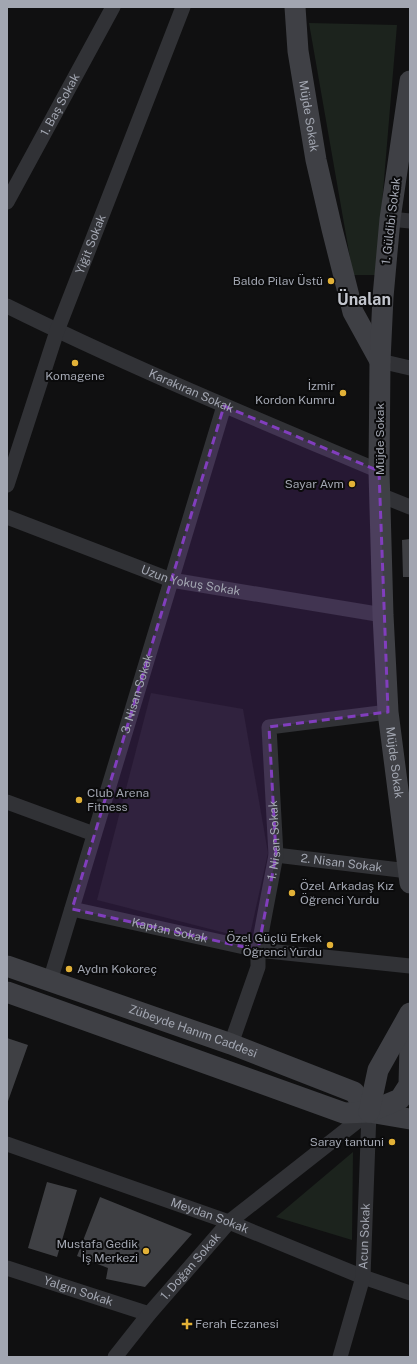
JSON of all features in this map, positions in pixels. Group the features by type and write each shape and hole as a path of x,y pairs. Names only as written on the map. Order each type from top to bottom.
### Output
{"street":[{"name":"1. Baş Sokak","path":"7,202 113,7"},
{"name":"Yiğit Sokak","path":"7,484 57,331 183,7"},
{"name":"Müjde Sokak","path":"296,7 298,50 314,152 332,230 354,312 380,361 379,471 383,615 388,712 406,825 409,877"},
{"name":"1. Güldibi Sokak","path":"380,361 383,297 390,219 410,81"},
{"path":"390,219 410,221"},
{"name":"Karakıran Sokak","path":"7,306 57,331 224,406 379,471"},
{"path":"380,361 410,368"},
{"name":"3. Nisan Sokak","path":"50,981 224,406"},
{"path":"380,494 410,507"},
{"name":"Uzun Yokuş Sokak","path":"7,517 171,580 383,615"},
{"name":"1. Nisan Sokak","path":"231,1044 258,967 258,950 276,855 269,727 388,712"},
{"path":"7,802 94,834"},
{"name":"2. Nisan Sokak","path":"276,855 409,877"},
{"name":"Kaptan Sokak","path":"72,909 258,950 410,966"},
{"name":"Zübeyde Hanım Caddesi","path":"7,966 231,1044 354,1092 369,1112"},
{"path":"7,992 344,1113 369,1112 410,1119"},
{"path":"369,1112 378,1070 410,1013"},
{"path":"369,1112 400,1099 409,1085 410,1044"},
{"name":"1. Doğan Sokak","path":"115,1357 149,1314 229,1222 369,1112"},
{"name":"Acun Sokak","path":"340,1357 363,1277 369,1112"},
{"name":"Meydan Sokak","path":"7,1144 229,1222 363,1277 410,1293"},
{"name":"Yalgın Sokak","path":"7,1268 149,1314"}],"highlighted area":[{"path":"224,406 379,471 388,712 269,727 276,855 258,950 72,909"}],"shaded area":[{"path":"309,23 397,25 376,275 353,275"},
{"path":"151,693 243,709 268,853 249,939 97,900"},
{"path":"353,1152 352,1240 276,1217"}],"building":[{"path":"410,539 410,577 403,577 402,540"},
{"path":"7,1038 28,1045 7,1104"},
{"path":"47,1182 77,1190 57,1257 28,1248"},
{"name":"Mustafa Gedik İş Merkezi","path":"100,1197 192,1234 145,1287 106,1279 108,1268 77,1256"}],"place":[{"name":"Baldo Pilav Üstü","path":"331,281"},
{"name":"Komagene","path":"75,363"},
{"name":"İzmir Kordon Kumru","path":"343,393"},
{"name":"Sayar Avm","path":"352,484"},
{"name":"Club Arena Fitness","path":"79,800"},
{"name":"Özel Arkadaş Kız Öğrenci Yurdu","path":"292,893"},
{"name":"Özel Güçlü Erkek Öğrenci Yurdu","path":"330,945"},
{"name":"Aydın Kokoreç","path":"69,969"},
{"name":"Saray tantuni","path":"392,1142"},
{"name":"Mustafa Gedik İş Merkezi","path":"146,1251"},
{"name":"Ferah Eczanesi","path":"187,1324"}],"district":[{"name":"Ünalan","path":"364,299"}]}
